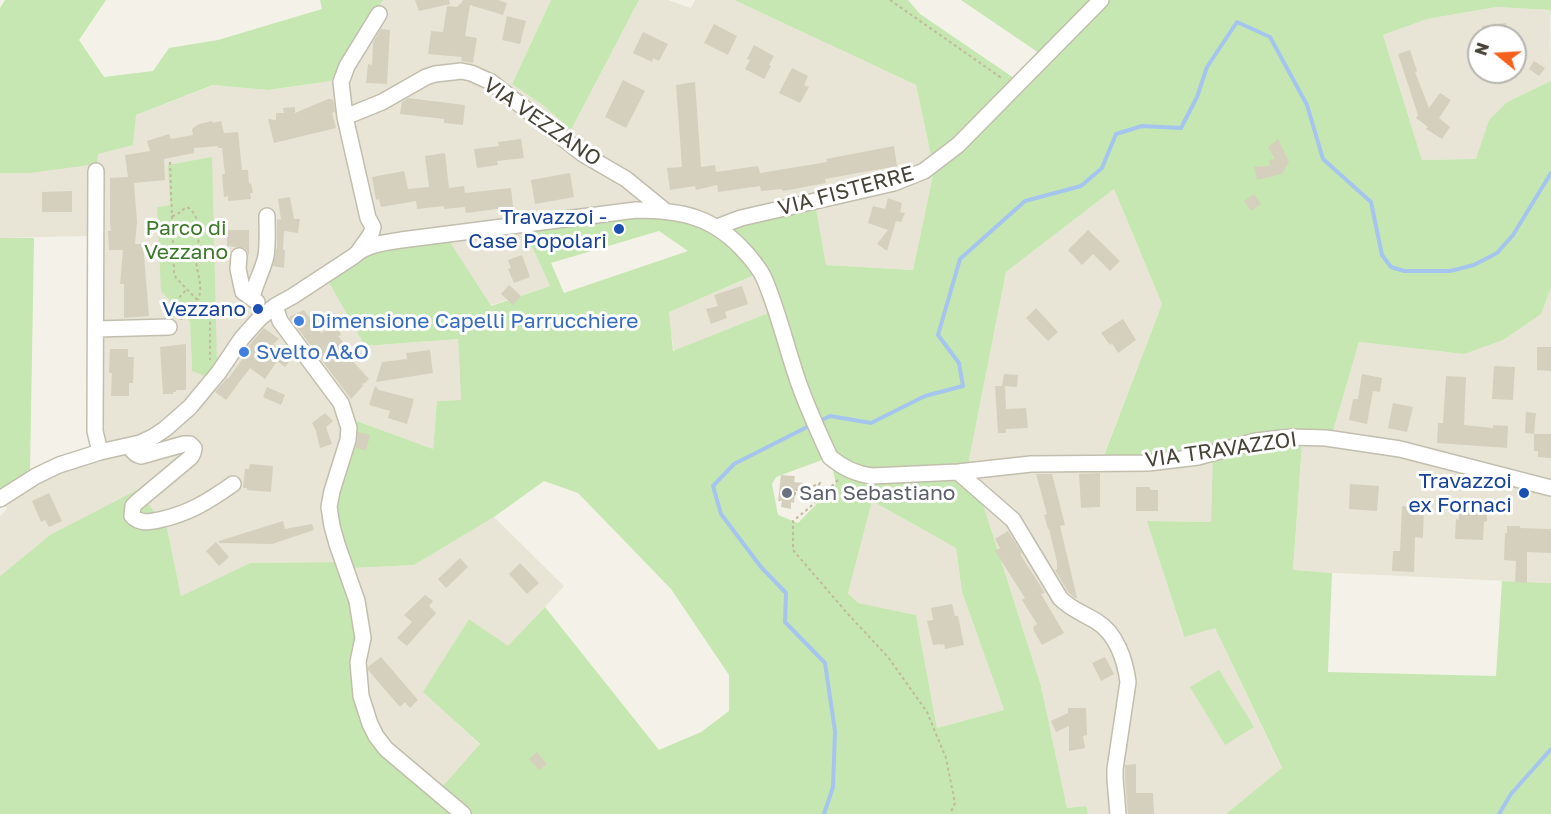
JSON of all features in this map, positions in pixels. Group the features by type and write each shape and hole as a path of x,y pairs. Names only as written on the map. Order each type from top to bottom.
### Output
{"street":[{"name":"VIA FISTERRE","path":"717,227 741,218 894,183 924,171 958,145 1101,0"},
{"name":"VIA VEZZANO","path":"0,499 46,470 100,452 129,446 153,437 165,429 190,407 219,372 242,338 272,308 354,256 359,250 371,234 373,227 368,218 345,117 341,82 347,66 379,14"},
{"name":"VIA VEZZANO","path":"345,117 382,102 426,77 461,71 471,73 491,82 583,154 626,179 664,210"},
{"path":"96,171 95,431 100,452"},
{"name":"VIA VEZZANO","path":"359,250 378,244 424,237 636,210 664,210 691,216 717,227"},
{"path":"252,298 266,255 267,216"},
{"name":"VIA TRAVAZZOI","path":"717,227 740,246 762,274 796,375 830,457 859,475 958,472 1031,464 1148,463 1198,457 1256,441 1291,437 1326,438 1400,449 1551,488"},
{"path":"261,271 239,260 238,270 243,292 272,308 341,403 349,428 348,440 329,507 337,544 357,601 363,638 358,662 359,678 361,696 370,724 386,749 463,814"},
{"path":"96,329 169,327"},
{"name":"VIA VEZZANO","path":"129,446 133,452 141,456 184,444 190,444 194,448 186,461 133,506 132,516 140,522 183,514 212,499 233,484"},
{"path":"958,472 1012,520 1060,598 1066,604 1102,625 1120,650 1128,682 1115,770 1118,814"}],"path":[{"path":"890,0 1015,87"},
{"path":"170,162 174,272 176,278 210,314 210,360 219,372"},
{"path":"172,216 178,215 187,207 194,212 199,230 195,258 201,285 198,300"},
{"path":"169,327 182,327 177,300 187,289"},
{"path":"837,480 793,521 793,550 888,657 927,712 946,758 955,802 950,814"},
{"path":"820,483 814,492 804,494 795,495 795,490 807,489 820,483"}],"shaded area":[{"path":"383,0 551,0 512,84 544,106 571,130 639,0 668,0 691,8 695,0 734,0 916,85 934,170 913,270 826,265 815,209 707,231 679,217 528,237 550,286 365,346 458,339 461,400 437,401 433,449 354,420 337,562 250,563 181,596 167,528 50,535 0,576 0,516 7,509 0,500 93,448 90,236 0,238 0,173 30,173 98,154 136,115 214,85 268,90 331,81","holes":["170,205 207,377 192,370 190,322 157,207"]},
{"path":"1497,7 1550,10 1551,81 1507,102 1489,120 1477,159 1422,160 1383,35 1427,19"},
{"path":"1114,189 1162,304 1103,457 1213,448 1211,522 1148,521 1183,636 1215,628 1282,769 1226,814 1088,814 1086,806 1067,808 1041,686 969,460 1006,272"},
{"path":"758,274 771,312 674,352 668,312"},
{"path":"1551,288 1551,583 1293,571 1303,431 1333,431 1359,342 1464,354 1541,314"},
{"path":"872,501 956,548 962,592 1004,710 937,728 916,615 857,603 848,592"},
{"path":"494,517 564,586 508,647 469,619 424,691 480,745 442,787 392,749 375,724 363,674 354,568 414,565"}],"green space":[{"path":"5,0 106,0 79,40 104,77 153,71 169,48 218,40 322,9 320,0 383,0 331,81 268,90 213,85 136,115 133,145 98,154 97,164 30,173 0,173 0,8"},
{"path":"551,0 639,0 571,130 544,106 512,84"},
{"path":"734,0 908,0 920,14 1014,78 1039,53 961,0 1551,0 1551,16 1550,10 1497,7 1427,19 1383,35 1422,160 1476,159 1489,120 1507,102 1551,81 1551,288 1541,314 1503,340 1464,354 1359,342 1333,431 1303,431 1293,570 1332,573 1328,672 1496,676 1502,581 1551,583 1551,814 1226,814 1282,768 1215,628 1184,637 1147,521 1211,522 1213,448 1201,451 1103,458 1162,304 1114,189 1006,272 969,460 1041,686 1067,808 1086,806 1088,814 0,814 0,576 50,535 137,490 167,528 181,596 250,563 337,562 325,506 354,420 433,449 437,401 461,400 458,339 365,346 326,277 371,252 448,239 491,306 550,286 525,231 658,213 679,217 707,231 816,209 826,265 913,270 934,170 916,85","holes":["659,231 688,251 564,293 551,263","757,274 771,312 673,351 669,312","830,457 836,484 798,523 778,515 772,484 776,477","544,481 578,493 671,589 729,675 729,711 701,732 659,750 545,607 508,646 469,619 423,692 480,744 442,787 392,749 375,724 363,674 369,632 354,568 414,565 494,517","872,501 956,548 962,592 1004,710 937,728 916,615 858,603 848,593"]},
{"name":"Parco di Vezzano","path":"212,157 217,363 207,377 192,371 190,322 161,291 157,207 170,205 168,165"},
{"path":"0,238 34,238 30,473 0,492"},
{"path":"1219,670 1254,727 1225,745 1190,687"}],"building":[{"path":"415,0 449,0 450,4 419,11"},
{"path":"463,0 498,0 507,3 503,15 470,5 465,36 477,38 473,63 461,61 462,57 428,54 431,31 443,32 447,6 457,7"},
{"path":"507,16 526,21 520,44 502,40"},
{"path":"714,24 737,36 728,55 704,43"},
{"path":"381,29 390,30 387,84 366,83 368,64 372,65 373,42"},
{"path":"643,32 668,44 659,61 653,58 652,62 633,53"},
{"path":"754,45 774,56 764,79 745,69"},
{"path":"1410,50 1417,71 1415,72 1429,108 1440,93 1451,100 1439,118 1450,127 1442,139 1426,129 1428,127 1416,118 1418,115 1398,54"},
{"path":"1534,61 1545,68 1539,76 1529,69"},
{"path":"792,68 808,76 804,85 809,87 800,103 779,93"},
{"path":"623,80 645,91 626,128 605,117"},
{"path":"695,82 701,167 715,165 716,172 758,166 760,173 827,162 826,159 894,146 897,166 825,179 826,183 783,191 782,189 761,191 760,186 718,192 717,185 696,190 695,186 670,190 667,168 682,167 676,85"},
{"path":"408,98 465,105 463,125 444,123 444,119 400,114 402,102"},
{"path":"328,99 334,102 335,112 332,113 336,128 274,143 268,119 276,120 276,113 284,113 283,108 295,107 295,113"},
{"path":"212,121 213,123 221,121 224,133 238,132 242,170 248,170 249,184 251,183 253,193 250,193 251,199 228,201 228,196 224,197 222,174 225,174 222,148 218,146 194,148 194,153 164,159 165,180 134,183 137,222 135,244 143,244 149,316 124,318 124,284 120,284 123,250 109,250 110,178 128,177 125,155 150,151 147,141 169,134 171,139 193,135 192,129 199,124"},
{"path":"521,139 524,158 497,161 498,165 477,168 474,149 499,146 498,142"},
{"path":"1278,139 1289,162 1282,174 1257,180 1254,167 1270,166 1269,160 1275,159 1268,147"},
{"path":"445,153 449,188 464,186 465,193 511,188 513,207 466,213 465,207 444,209 444,206 417,209 416,201 381,207 379,199 376,200 372,177 404,171 408,189 429,187 425,156"},
{"path":"570,173 574,197 535,204 531,180"},
{"path":"72,191 72,212 42,212 42,192"},
{"path":"1254,194 1261,204 1251,211 1244,201"},
{"path":"290,197 294,219 300,219 298,233 284,231 284,268 273,266 277,246 277,219 281,220 278,199"},
{"path":"888,198 902,203 900,212 905,213 901,222 896,221 887,251 877,244 888,230 868,223 873,206 885,209"},
{"path":"227,230 249,230 249,256 244,248 227,246"},
{"path":"1088,230 1120,261 1110,271 1093,254 1082,265 1068,250"},
{"path":"522,255 530,277 514,283 508,269 511,268 508,260"},
{"path":"509,285 521,296 513,305 501,294"},
{"path":"742,286 748,304 725,312 727,318 711,324 706,309 718,306 714,295"},
{"path":"1036,308 1058,332 1048,341 1026,318"},
{"path":"304,310 321,333 336,325 341,335 338,336 352,353 348,356 369,379 361,384 364,385 351,399 289,317"},
{"path":"1123,319 1136,340 1118,353 1112,343 1110,345 1101,333"},
{"path":"264,328 279,339 273,344 292,358 285,367 277,361 265,379 250,368 226,400 215,392 228,379 243,358 241,357 246,349"},
{"path":"186,344 186,390 163,394 160,347"},
{"path":"1537,347 1551,347 1551,371 1537,370"},
{"path":"110,349 128,349 128,357 134,357 133,383 129,383 129,396 111,396"},
{"path":"430,350 433,373 376,382 382,362 407,359 406,353"},
{"path":"1494,366 1515,367 1513,400 1492,399"},
{"path":"1004,374 1018,375 1017,387 1002,386"},
{"path":"1362,374 1382,378 1380,392 1373,391 1367,424 1349,420 1353,399 1358,399"},
{"path":"1446,376 1466,377 1464,425 1493,428 1493,425 1508,426 1507,448 1437,443 1438,423 1443,423"},
{"path":"375,386 379,390 414,399 407,424 388,418 390,411 369,405"},
{"path":"995,386 1005,386 1006,409 1026,408 1028,428 1006,429 1006,433 998,433"},
{"path":"267,387 285,395 281,405 263,397"},
{"path":"1393,403 1413,407 1407,432 1388,428"},
{"path":"1526,412 1536,413 1534,434 1525,433"},
{"path":"325,413 333,421 326,427 332,444 320,448 312,423"},
{"path":"358,432 370,435 366,451 356,448"},
{"path":"1534,434 1551,434 1551,458 1538,457 1538,451 1534,451"},
{"path":"250,464 273,466 271,492 243,488 245,469 249,469"},
{"path":"1100,473 1100,507 1081,508 1079,474"},
{"path":"1036,474 1052,474 1065,525 1060,526 1077,598 1068,592 1055,570 1057,562"},
{"name":"San Sebastiano","path":"781,475 795,476 794,482 805,483 795,491 791,509 781,507 782,501 778,501"},
{"path":"1350,484 1379,486 1377,511 1349,509"},
{"path":"1136,487 1150,487 1150,490 1158,490 1158,511 1136,511"},
{"path":"49,493 62,521 49,527 45,520 41,522 32,501"},
{"path":"1402,506 1424,507 1423,538 1415,537 1414,572 1392,571 1393,551 1400,551"},
{"path":"1459,506 1487,508 1483,540 1455,539"},
{"path":"283,521 285,529 312,524 314,530 272,544 219,543 219,541"},
{"path":"1507,526 1551,529 1551,553 1527,552 1527,583 1515,582 1516,561 1504,560"},
{"path":"1008,531 1045,593 1041,594 1064,633 1042,645 1033,627 1037,624 1022,600 1025,598 995,551 1000,548 995,539"},
{"path":"216,542 229,557 219,566 206,551"},
{"path":"460,558 468,567 446,588 438,579"},
{"path":"520,563 539,583 527,594 509,574"},
{"path":"425,595 433,601 429,606 436,613 407,646 397,638 412,622 404,615"},
{"path":"952,604 955,616 958,616 964,645 945,649 944,644 933,645 927,621 933,620 931,608"},
{"path":"381,657 418,700 410,708 405,702 400,707 368,670 368,667"},
{"path":"1105,657 1114,674 1101,681 1092,663"},
{"path":"1068,708 1086,708 1087,735 1083,736 1085,748 1069,751 1069,726 1056,732 1051,721 1068,713"},
{"path":"537,752 547,764 539,770 529,759"},
{"path":"1136,764 1136,793 1153,793 1154,814 1128,814 1125,765"}],"waterway":[{"path":"818,422 830,416 871,423 925,396 963,386 959,363 938,335 960,259 1025,201 1081,186 1102,168 1116,134 1142,126 1181,128 1197,97 1207,67 1237,22 1270,37 1307,105 1323,159 1371,202 1382,255 1391,267 1404,271 1450,271 1474,265 1497,253 1513,235 1551,173"},
{"path":"811,425 734,464 713,486 721,514 761,567 786,593 785,622 825,663 835,731 833,787 824,814"},
{"path":"1499,814 1511,794 1551,749"}],"place":[{"name":"Travazzoi - Case Popolari","path":"619,229"},
{"name":"Vezzano","path":"258,309"},
{"name":"Dimensione Capelli Parrucchiere","path":"299,321"},
{"name":"Svelto A&O","path":"244,352"},
{"name":"San Sebastiano","path":"787,493"},
{"name":"Travazzoi ex Fornaci","path":"1524,493"}]}
